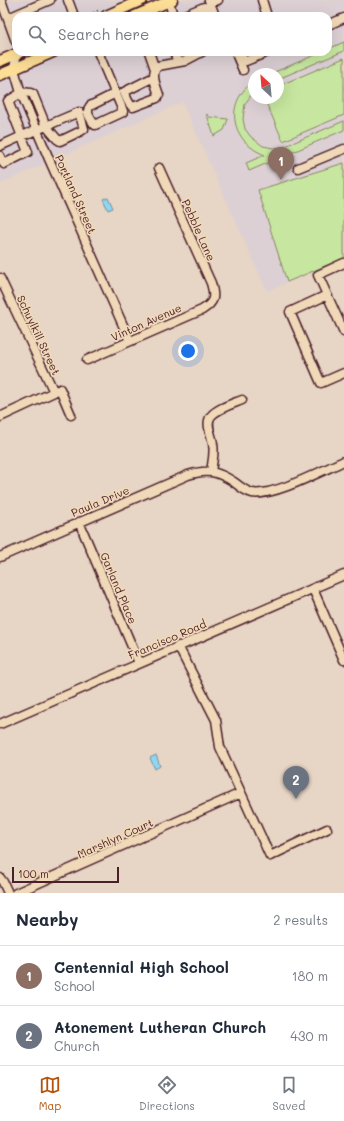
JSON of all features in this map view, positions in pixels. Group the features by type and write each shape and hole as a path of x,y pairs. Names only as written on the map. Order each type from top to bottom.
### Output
{"main road":[{"path":"111,12 122,4 142,0"},
{"path":"145,12 171,1"},
{"path":"0,61 12,56"},
{"path":"0,75 44,56"}],"street":[{"path":"1,0 12,30"},
{"path":"22,12 50,0"},
{"path":"68,0 72,12"},
{"path":"262,0 266,12"},
{"path":"171,1 172,12"},
{"path":"212,1 214,12"},
{"path":"192,12 204,7 207,12"},
{"path":"8,18 12,16"},
{"path":"332,23 344,18"},
{"name":"Portland Street","path":"17,56 14,69 21,93 130,341"},
{"path":"100,56 116,93 123,112 96,125 94,124 87,112 90,106 116,93"},
{"path":"150,56 155,73 158,66 185,62 195,56"},
{"path":"176,56 178,62"},
{"path":"238,56 243,70"},
{"path":"242,56 243,60 246,61 258,56"},
{"path":"0,146 22,136 46,126 32,94 29,92 21,93 8,101 22,136 28,152 4,164 0,156"},
{"path":"298,168 344,149"},
{"name":"Pebble Lane","path":"159,168 211,283 214,292 212,301"},
{"path":"344,263 318,275 344,332"},
{"name":"Schuylkill Street","path":"0,278 3,293 54,392 60,389 71,415"},
{"path":"327,295 290,312 321,383 344,373"},
{"name":"Vinton Avenue","path":"87,360 202,310 212,301"},
{"path":"0,417 54,392"},
{"path":"242,400 218,410 209,419 214,452 211,472 220,474 242,489 253,493 264,493 276,491 344,461"},
{"name":"Paula Drive","path":"0,557 188,475 199,472 211,472"},
{"name":"Garland Place","path":"78,522 139,663"},
{"name":"Francisco Road","path":"0,724 344,575"},
{"path":"313,589 344,660"},
{"path":"178,646 216,720 220,747 270,856 327,829"},
{"name":"Marshlyn Court","path":"16,893 241,793"},
{"path":"0,878 8,893"}],"shaded area":[{"path":"2,0 129,0 102,12 12,12 12,24"},
{"path":"179,0 344,0 344,258 267,291 182,102 0,184 0,79 53,56 332,56 332,12 152,12"}],"green space":[{"path":"344,42 344,51 284,76 284,68 313,56 332,56 332,47"},
{"path":"344,58 344,115 283,141 267,104 284,104 284,83"},
{"path":"248,86 248,100 245,104 243,119 245,129 251,137 263,146 273,148 283,147 344,121 344,130 249,171 246,163 265,155 253,149 238,132 235,121 235,111 238,100"},
{"path":"207,114 209,117 228,119 224,130 214,136 206,116"},
{"path":"344,163 344,258 287,282 258,190"}],"water":[{"path":"108,197 113,208 108,210 103,199"},
{"path":"156,755 160,766 155,769 150,758"}],"place":[{"name":"Centennial High School","path":"281,180"},
{"name":"Atonement Lutheran Church","path":"296,799"}]}
